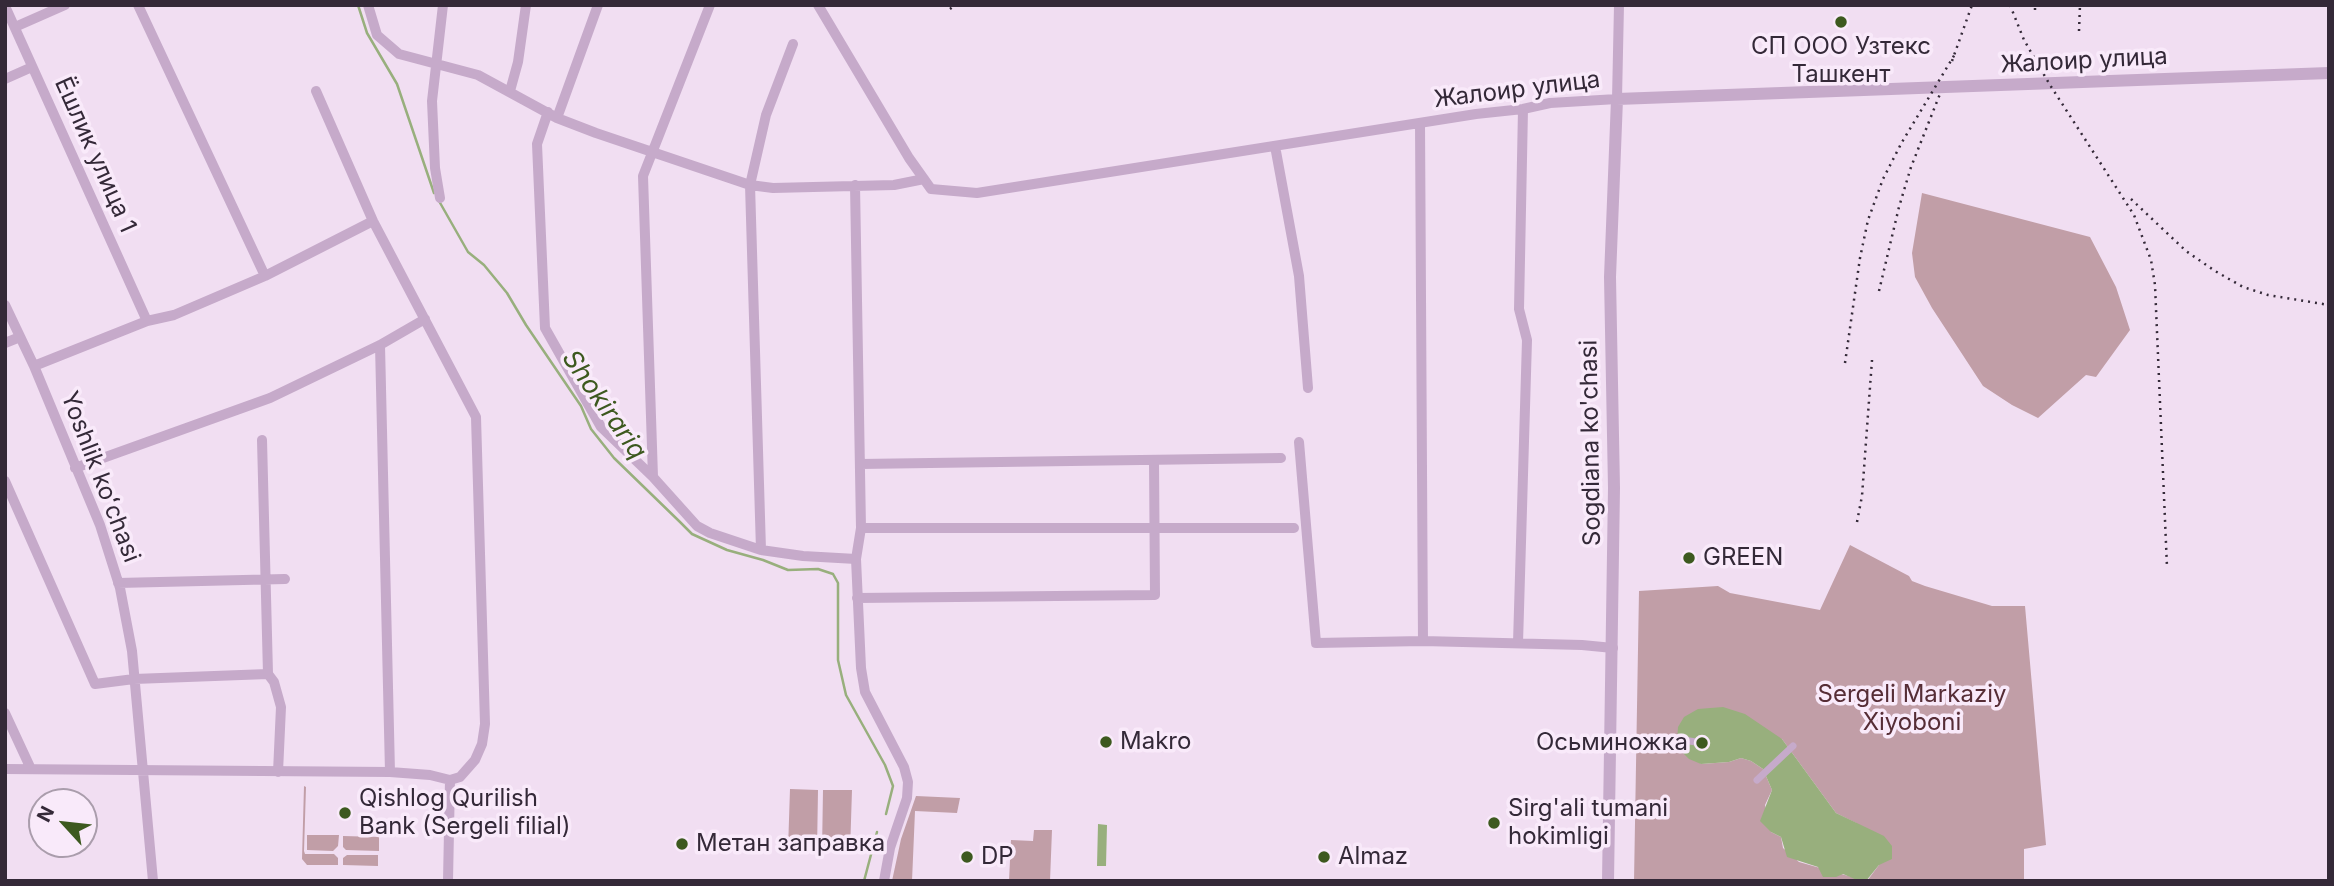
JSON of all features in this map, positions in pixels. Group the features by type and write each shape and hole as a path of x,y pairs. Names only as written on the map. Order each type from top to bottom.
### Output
{"street":[{"path":"15,27 65,5"},
{"path":"138,5 265,276"},
{"path":"368,5 377,35 399,54 478,75 552,115 652,153 750,185 773,188 894,185 924,179 818,5"},
{"path":"440,198 435,167 432,101 443,5"},
{"path":"510,91 518,62 526,5"},
{"path":"598,5 537,144 545,328 601,427 653,477 696,526 724,539 761,550 856,559"},
{"path":"653,477 643,176 710,5"},
{"name":"Sogdiana ko'chasi","path":"1608,881 1614,488 1610,277 1619,5"},
{"name":"Ёшлик улица 1","path":"5,6 147,321"},
{"path":"761,550 750,185 766,115 793,44"},
{"path":"5,79 32,67"},
{"name":"Жалоир улица","path":"924,179 931,189 990,192 1550,103 2329,73"},
{"path":"5,769 390,772 430,775 450,780 460,777 475,760 482,744 485,724 476,416 373,221 316,91"},
{"path":"1518,643 1527,340 1519,309 1523,109"},
{"path":"1420,123 1423,641"},
{"path":"1275,146 1299,276 1308,388"},
{"path":"855,186 861,528 856,559 860,655 865,692 904,766 908,782 907,798 890,848 884,881"},
{"path":"34,366 147,321 174,315 265,276 373,221"},
{"name":"Yoshlik koʻchasi","path":"5,305 34,366 100,524 118,583 132,651 153,881"},
{"path":"75,468 270,398 380,345 425,318"},
{"path":"5,343 20,337"},
{"path":"380,345 390,772"},
{"path":"262,440 268,674 274,682 281,707 278,772"},
{"path":"1299,442 1316,643 1423,641 1613,648"},
{"path":"860,464 1281,458"},
{"path":"857,598 1155,595 1154,460"},
{"path":"5,481 95,684 134,679 268,674"},
{"path":"861,528 1294,528"},
{"path":"118,583 285,579"},
{"path":"5,713 31,769"},
{"path":"1670,738 1696,742"},
{"path":"1757,780 1793,746"},
{"path":"448,881 450,780"}],"green space":[{"path":"1922,193 2090,237 2116,287 2130,330 2096,377 2086,375 2038,418 1983,386 1915,277 1912,253"},
{"name":"Sergeli Markaziy Xiyoboni","path":"1850,545 1925,586 1992,606 2025,606 2046,845 2024,849 2024,881 1867,881 1879,865 1856,823 1836,813 1782,739 1678,727 1701,764 1729,762 1741,758 1763,769 1772,790 1765,805 1771,832 1781,837 1783,848 1799,862 1866,881 1634,881 1639,591 1718,586 1730,593 1820,610"},
{"path":"304,786 305,854 334,854 338,858 338,865 307,865 302,859"},
{"path":"790,789 818,790 817,851 788,850"},
{"path":"823,790 852,790 850,852 822,851"},
{"path":"916,796 960,798 957,813 915,811 912,881 892,881 901,839"},
{"path":"1034,830 1052,830 1050,881 1009,881 1011,840 1033,841"},
{"path":"307,835 339,835 338,846 333,851 307,850"},
{"path":"343,836 379,837 379,851 346,850 343,847"},
{"path":"347,855 378,855 378,866 343,865 343,858"}],"shaded area":[{"path":"1723,707 1745,714 1782,739 1836,813 1884,836 1892,846 1892,859 1879,865 1866,881 1843,874 1823,877 1818,867 1787,857 1781,837 1760,821 1772,790 1763,769 1741,758 1729,762 1701,764 1689,759 1680,750 1677,741 1678,727 1684,717 1698,709"},
{"path":"1098,824 1107,825 1106,866 1097,866"}],"waterway":[{"name":"Shokirariq","path":"358,5 367,33 397,84 434,193"},
{"name":"Shokirariq","path":"439,201 468,252 484,265 507,293 581,406 591,429 614,458 692,534 727,550 788,570 818,569 833,574 838,583 838,660 846,695 885,765 893,786 886,814"},
{"name":"Shokirariq","path":"864,881 877,832"}],"railway":[{"path":"950,9 955,5"},
{"path":"1952,61 1972,5"},
{"path":"2010,5 2024,40 2050,85 2134,215 2151,260 2155,285 2167,567"},
{"path":"2035,5 2035,10"},
{"path":"2079,31 2080,5"},
{"path":"1845,363 1868,220 1883,179 1902,142 1955,54"},
{"path":"1879,291 1911,167 1940,94"},
{"path":"2131,199 2186,251 2243,287 2268,295 2329,305"},
{"path":"1857,522 1862,496 1872,360"}],"place":[{"name":"СП ООО Узтекс Ташкент","path":"1841,22"},
{"name":"GREEN","path":"1689,558"},
{"name":"Makro","path":"1106,742"},
{"name":"Осьминожка","path":"1702,743"},
{"name":"Qishlog Qurilish Bank (Sergeli filial)","path":"345,813"},
{"name":"Sirg'ali tumani hokimligi","path":"1494,823"},
{"name":"Метан заправка","path":"682,844"},
{"name":"DP","path":"967,857"},
{"name":"Almaz","path":"1324,857"}]}
